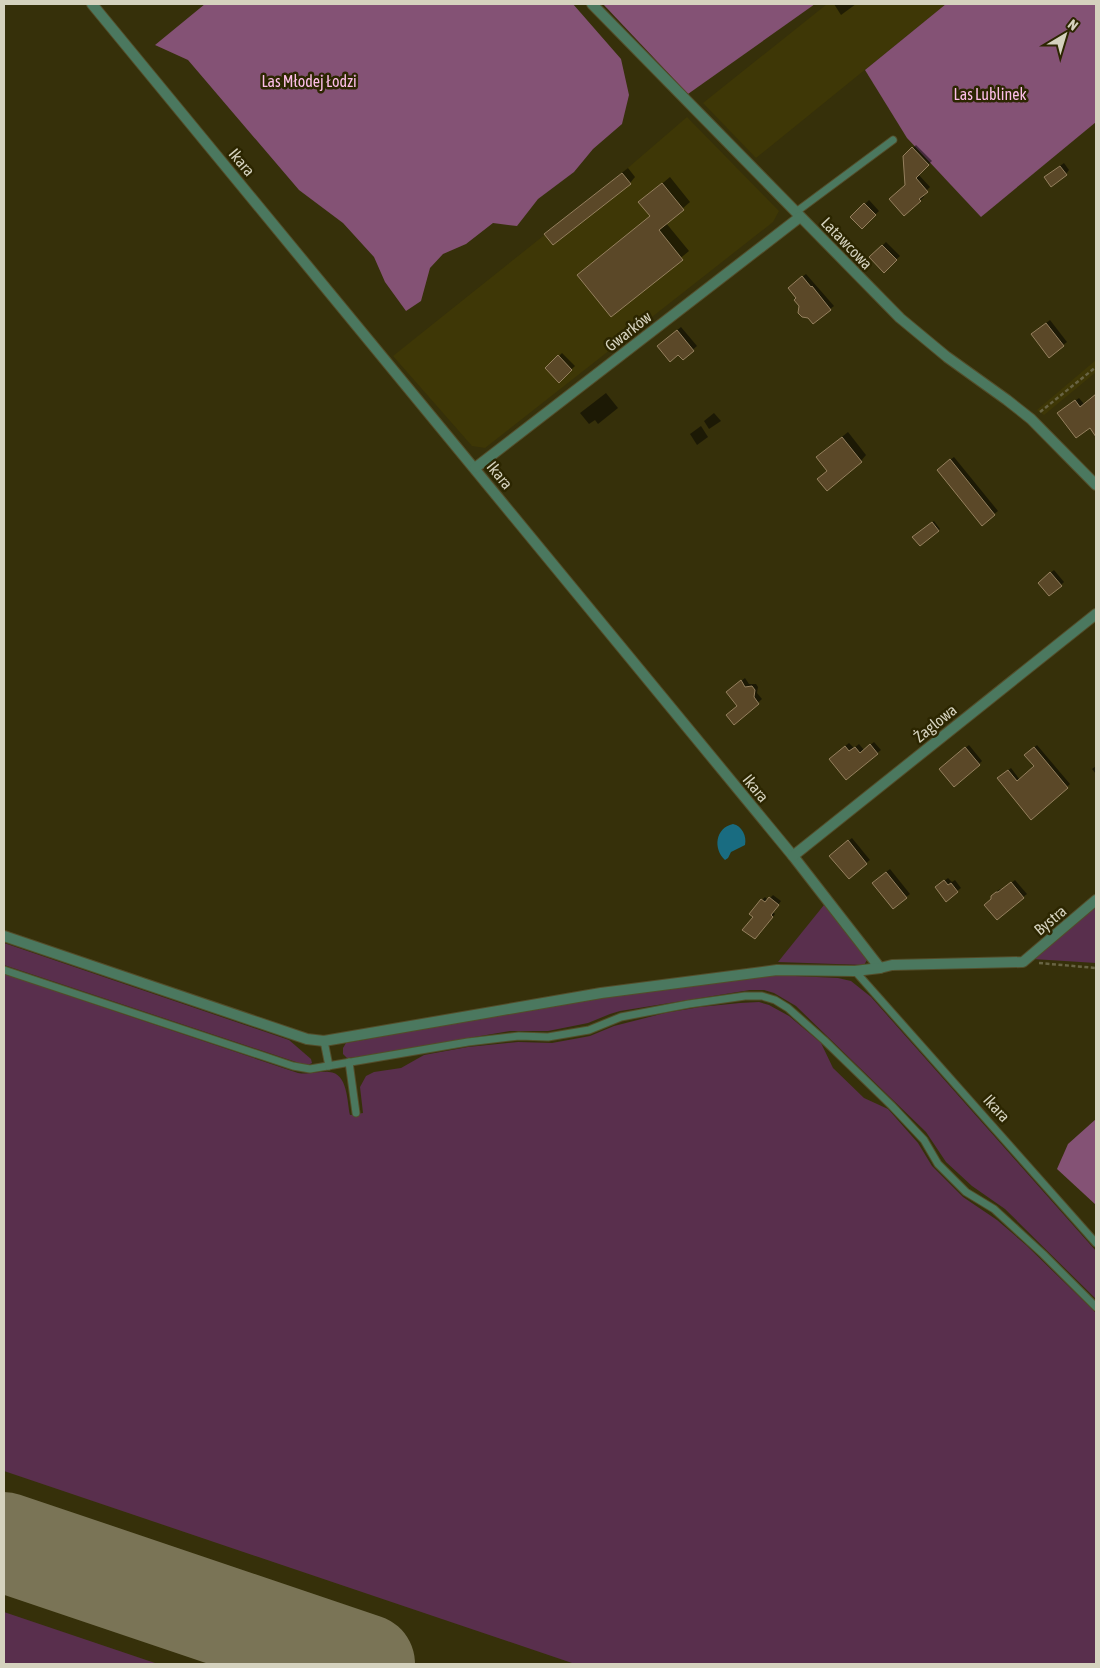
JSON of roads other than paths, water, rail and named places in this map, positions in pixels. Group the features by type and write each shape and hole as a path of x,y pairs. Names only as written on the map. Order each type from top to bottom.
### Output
{"street":[{"name":"Ikara","path":"92,4 793,856 880,968"},
{"name":"Latawcowa","path":"592,4 900,318 946,357 1031,419 1096,485"},
{"name":"Gwarków","path":"475,468 798,215"},
{"name":"Żaglowa","path":"793,856 1096,614"},
{"name":"Bystra","path":"880,968 892,965 1022,962 1096,900"},
{"path":"4,936 308,1039 324,1041 601,992 777,970 855,970 880,968"}],"lane":[{"path":"798,215 892,140"},
{"path":"4,970 293,1066 310,1069 503,1038 519,1036 548,1037 590,1030 621,1017 689,1004 745,996 762,996 775,1000 788,1008 824,1040 892,1106 924,1140 938,1164 966,1192 994,1209 1096,1307"},
{"name":"Ikara","path":"855,970 1096,1242"},
{"path":"324,1041 330,1066"},
{"path":"349,1062 356,1113"}],"water":[{"path":"733,824 743,832 745,845 731,852 725,860 719,850 719,834 727,826"}],"park label":[{"name":"Las Młodej Łodzi","path":"309,81"},
{"name":"Las Lublinek","path":"990,94"}]}
